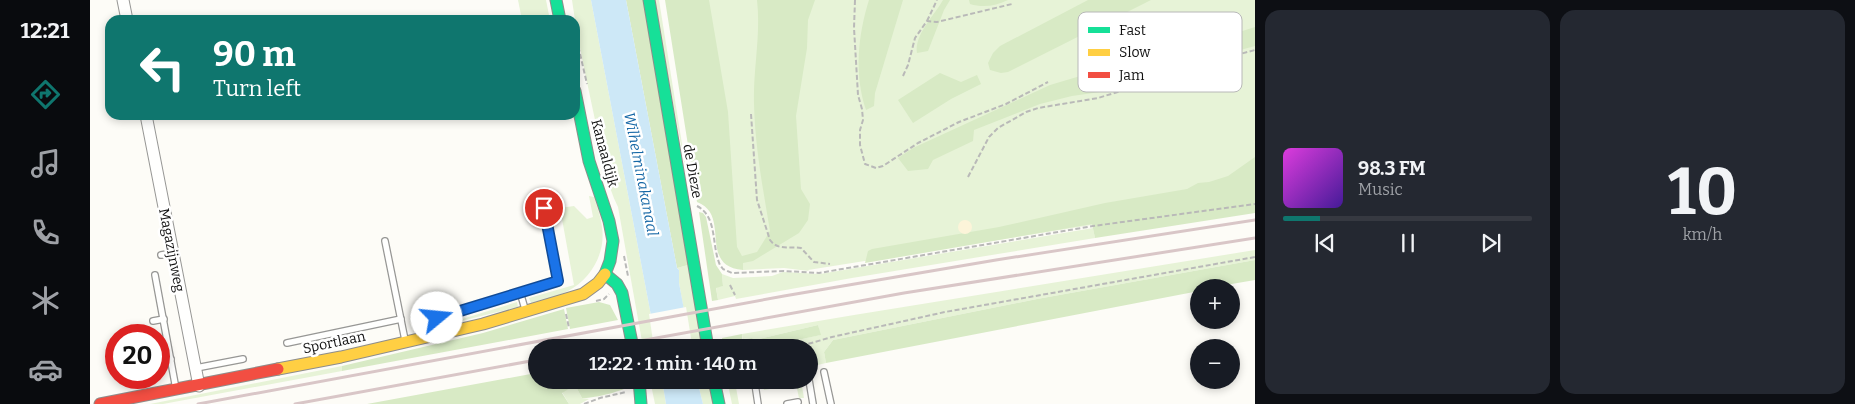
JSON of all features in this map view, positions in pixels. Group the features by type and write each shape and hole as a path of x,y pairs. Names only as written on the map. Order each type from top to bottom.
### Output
{"street":[{"path":"123,0 126,15"},
{"path":"556,0 559,15"},
{"name":"de Dieze","path":"649,0 706,339"},
{"name":"Kanaaldijk","path":"580,116 589,161 609,221 613,241 610,261 599,277"},
{"name":"Magazijnweg","path":"147,120 199,386"},
{"path":"599,277 617,284 622,293 631,339"},
{"name":"Sportlaan","path":"100,404 199,386 483,324 583,294 599,277"},
{"path":"637,389 641,404"},
{"path":"716,389 719,404"}],"lane":[{"path":"441,334 437,318 558,281 544,208"},
{"path":"385,242 406,342"},
{"path":"161,256 173,253"},
{"path":"155,275 177,390"},
{"path":"520,292 526,311"},
{"path":"287,343 401,319"},
{"path":"153,321 164,320"},
{"path":"195,368 243,359"},
{"path":"824,372 831,404"},
{"path":"756,389 758,404"},
{"path":"811,389 814,404"},
{"path":"787,404 798,402"}],"path":[{"path":"855,0 854,28 858,95 862,115 860,145 865,164 870,167 883,166 918,142 959,122 1006,104 1048,82"},
{"path":"904,76 915,38 937,0"},
{"path":"927,20 937,22 1012,4"},
{"path":"1242,53 1255,50"},
{"path":"968,176 989,137 998,128 1026,112 1038,108 1098,98 1118,92"},
{"path":"751,114 757,200 770,240 773,245 778,247 801,248 814,262 830,264"},
{"path":"694,204 703,209 708,215 717,259 723,269 732,273 784,271 820,273 1093,226 1255,204"},
{"path":"818,341 945,312 1255,257"},
{"path":"730,285 735,295"},
{"path":"566,314 569,328"},
{"path":"584,404 625,389"}],"green space":[{"path":"518,0 546,0 549,15 521,15"},
{"path":"572,0 591,0 655,339 642,339 618,207 610,189 605,169 580,48 580,15 574,15"},
{"path":"626,0 644,0 688,265 677,268"},
{"path":"654,0 659,0 690,194"},
{"path":"665,0 709,0 728,112 737,247 742,256 757,252 770,231 755,120 757,0 815,0 808,20 807,48 796,116 801,189 810,204 808,220 799,233 753,261 743,263 743,270 729,266 721,260 717,250 712,218 707,208 697,202"},
{"path":"682,0 1255,0 1255,199 809,271 784,268 743,270 743,263 734,265"},
{"path":"869,0 903,0 875,93 874,106 866,110 860,83 859,55 862,27"},
{"path":"943,0 950,0 944,10 928,51 917,53 919,39"},
{"path":"969,0 1008,0 999,4 985,6 970,4"},
{"path":"1088,0 1151,0 1127,12 1078,12 1078,37 1008,72 1001,73 990,70 988,63 993,53 1000,46"},
{"path":"1255,27 1255,46 1242,50 1242,31"},
{"path":"940,73 961,82 977,75 981,84 951,99 913,123 898,100"},
{"path":"1078,77 1078,92 1100,92 1072,96 1040,104 974,130 973,141 933,160 928,169 908,171 898,158 913,148 1050,85"},
{"path":"1255,157 1255,213 1095,238 1092,224 865,263 868,251 872,249 999,227 1105,203 1187,189 1198,183 1209,182 1228,176"},
{"path":"589,196 594,197 600,216 603,237 602,246 595,264 584,280 568,291 531,303 529,298 574,285 560,208 574,206 587,219 593,217"},
{"path":"699,212 703,213 706,217 716,265 722,274 723,286 716,288 718,300 712,301"},
{"path":"1093,228 1095,238 736,299 735,296 718,300 716,287 723,286 722,274 733,278 772,276 783,272 820,274"},
{"path":"1255,250 1255,260 1037,299 833,340 824,352 826,363 818,365 818,339 802,339 820,335 818,325 759,339 743,339 742,334"},
{"path":"1255,260 1255,280 1240,283 1240,279 1190,279 1190,293 826,363 824,352 833,340 1037,299"},
{"path":"688,265 702,339 689,339 679,283 679,270 677,268"},
{"path":"517,302 518,307 445,325 444,322 447,318 449,323"},
{"path":"599,302 610,305 618,320 570,329 566,308"},
{"path":"564,309 568,329 342,371 342,366 483,333"},
{"path":"818,325 821,335 802,339 759,339"},
{"path":"742,334 742,339 722,339"},
{"path":"342,366 342,371 163,404 150,404"},
{"path":"528,374 528,389 568,389 562,393 569,404 367,404"},
{"path":"568,389 577,389 582,398 589,399 580,404 569,404 562,392"},
{"path":"577,389 624,389 608,394 582,398"},
{"path":"652,389 664,389 666,404 655,404"},
{"path":"699,389 710,389 713,404 703,404"},
{"path":"729,389 736,389 739,404 732,404"},
{"path":"797,389 802,389 804,398 799,398"}],"sand":[{"path":"962,220 968,220 972,227 968,234 962,234 958,230 958,224"}],"water":[{"name":"Wilhelminakanaal","path":"591,0 626,0 677,268 679,270 679,283 690,339 655,339"},
{"path":"664,389 699,389 703,404 666,404"}],"pier":[{"path":"686,307 691,339 653,339 649,314"}],"railway":[{"path":"198,404 784,296 996,260 1255,220"},
{"path":"651,339 904,293 1255,238"},
{"path":"295,404 528,361"}],"traffic: fast":[{"path":"556,0 559,15"},
{"path":"649,0 706,339"},
{"path":"580,116 589,161 609,221 613,241 610,261 605,274 617,284 622,293 631,339"},
{"path":"640,389 641,404"},
{"path":"716,389 719,404"}],"traffic: slow":[{"path":"278,369 341,357 483,324 583,294 598,283 605,274"}],"traffic: jam":[{"path":"100,404 278,369"}],"route":[{"path":"437,318 558,281 544,208"}]}
